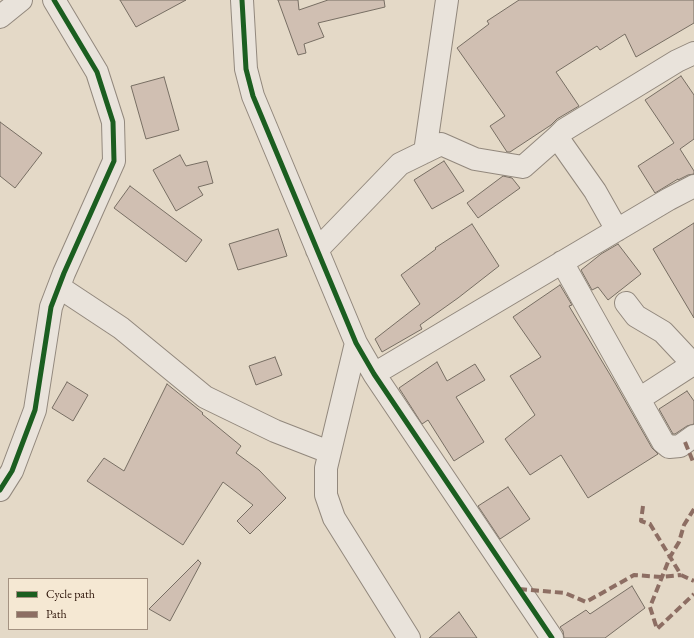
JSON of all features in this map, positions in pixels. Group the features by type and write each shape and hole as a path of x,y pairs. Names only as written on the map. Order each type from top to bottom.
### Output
{"street":[{"path":"0,17 21,0"},
{"path":"0,490 12,471 35,410 51,307 64,273 114,161 113,122 98,72 54,0"},
{"path":"242,0 246,69 253,96 356,344 374,374 552,638"},
{"path":"424,152 447,0"},
{"path":"317,250 400,164 441,144 475,159 523,167 564,130 676,61 694,53"},
{"path":"557,137 595,191 617,230"},
{"path":"374,374 669,199 694,186"},
{"path":"562,262 663,442 669,447 680,446 694,436"},
{"path":"59,287 121,328 205,397 275,431 330,452"},
{"path":"626,303 636,316 663,332 693,364 639,399"},
{"path":"356,344 326,468 326,495 334,518 409,638"}],"building":[{"path":"120,0 186,0 136,27"},
{"path":"278,0 298,0 299,10 328,0 384,0 385,7 318,23 324,37 304,44 306,53 298,55"},
{"path":"519,0 694,0 694,23 636,57 625,34 600,50 597,46 556,72 579,106 557,119 551,125 510,152 507,152 490,126 505,116 457,48 489,24 487,21"},
{"path":"681,76 694,95 694,139 680,149 694,171 694,174 678,179 655,193 638,166 674,143 645,100"},
{"path":"164,77 179,130 146,139 131,86"},
{"path":"0,122 42,153 15,188 0,176"},
{"path":"180,155 186,166 207,161 213,183 198,187 203,195 176,211 153,170"},
{"path":"444,161 464,191 432,209 414,180"},
{"path":"503,176 512,178 520,188 478,218 467,203"},
{"path":"130,186 202,240 186,262 114,208"},
{"path":"694,223 694,318 653,249"},
{"path":"472,224 499,266 420,325 422,329 382,352 375,339 420,304 401,275 436,249 435,248"},
{"path":"278,229 287,256 238,270 229,244"},
{"path":"618,244 641,274 608,300 598,287 592,290 581,270 601,254"},
{"path":"560,285 572,305 569,306 652,448 658,454 588,498 561,455 530,475 505,439 535,415 510,376 541,357 513,317"},
{"path":"275,357 282,375 256,385 249,366"},
{"path":"437,362 447,381 475,364 485,380 456,397 484,442 454,461 428,420 422,424 399,388"},
{"path":"67,382 88,395 73,421 52,408"},
{"path":"167,384 241,446 236,453 259,470 286,498 250,534 237,521 253,505 223,482 183,545 87,481 104,458 124,471"},
{"path":"687,391 694,401 694,424 687,426 673,434 659,409"},
{"path":"508,487 530,519 500,539 478,506"},
{"path":"198,560 201,563 170,621 149,609"},
{"path":"632,586 645,608 605,638 564,638 563,631 560,627 586,610 590,614"},
{"path":"459,612 477,638 429,638"}],"marked path":[{"path":"685,442 694,464"},
{"path":"643,506 641,521 650,524 681,575 694,581"},
{"path":"694,509 684,525 679,542 670,557 650,607 657,629 694,594"},
{"path":"519,589 565,593 586,602 634,575 662,577 681,575"}],"cycle path":[{"path":"0,490 12,471 35,410 51,307 64,273 114,161 113,122 97,72 54,0"},
{"path":"242,0 246,69 253,96 356,343 374,374 552,638"}]}
